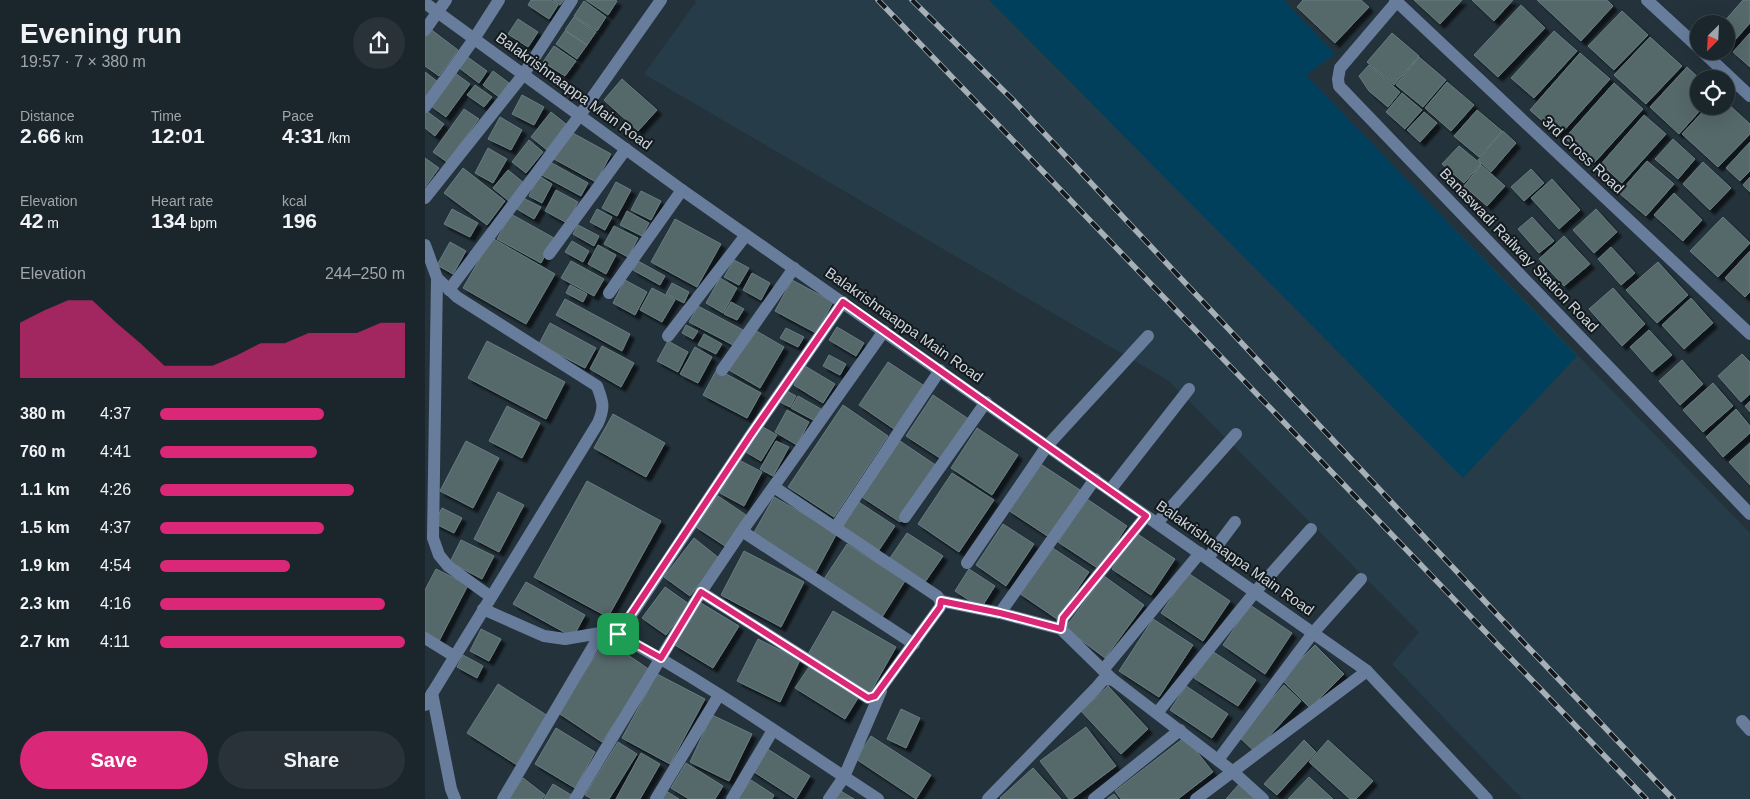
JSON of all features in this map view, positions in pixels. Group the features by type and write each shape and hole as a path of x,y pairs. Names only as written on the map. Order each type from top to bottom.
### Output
{"street":[{"path":"425,30 446,0"},
{"path":"425,107 475,39 499,0"},
{"path":"425,198 523,75 572,0"},
{"path":"435,287 580,115 661,0"},
{"path":"1647,0 1690,40"},
{"name":"3rd Cross Road","path":"1397,1 1750,334"},
{"name":"Banaswadi Railway Station Road","path":"1397,1 1340,68 1339,86 1750,514"},
{"name":"Balakrishnaappa Main Road","path":"425,3 682,190 1367,671 1487,799"},
{"path":"1712,60 1750,96"},
{"path":"549,254 627,149"},
{"path":"609,292 682,190"},
{"path":"668,336 746,235"},
{"path":"425,245 435,287 433,538 439,555 448,566 491,597"},
{"path":"722,370 794,268"},
{"path":"425,704 597,423 603,410 603,401 597,386 457,297 435,287"},
{"path":"618,634 750,436 843,302"},
{"path":"575,799 701,592 884,331"},
{"path":"967,563 1047,446 1148,336"},
{"path":"835,528 940,370"},
{"path":"1110,490 1189,389"},
{"path":"905,518 986,402"},
{"path":"1157,523 1235,434"},
{"path":"1000,613 1095,479"},
{"path":"774,487 937,596 941,601 1000,613 1061,629 1108,674 1232,771 1263,799"},
{"path":"1061,629 1063,618 1146,516"},
{"path":"989,799 1103,680 1204,556 1235,522"},
{"path":"1157,713 1255,592 1311,529"},
{"path":"742,531 914,644"},
{"path":"1218,760 1313,633 1361,579"},
{"path":"701,592 868,698 875,696 940,607 941,601"},
{"path":"483,609 544,636 565,639 611,632 618,634 661,658 878,799"},
{"path":"503,799 601,633"},
{"path":"425,638 454,656"},
{"path":"1196,799 1367,671"},
{"path":"829,799 844,777 883,685"},
{"path":"432,693 451,789 455,799"},
{"path":"656,799 719,695"},
{"path":"732,799 773,730"},
{"path":"1094,799 1180,730"}],"shaded area":[{"path":"694,0 1284,0 1335,54 1306,75 1750,533 1750,799 1522,799 1392,664 1419,632 1169,381 644,74 696,2"},
{"path":"989,0 1284,0 1335,54 1306,75 1577,356 1463,478"}],"building":[{"path":"531,0 551,0 558,5 549,19 528,5"},
{"path":"553,0 564,0 560,5"},
{"path":"586,0 615,0 617,1 608,15"},
{"path":"1303,0 1361,0 1369,7 1335,43 1297,7"},
{"path":"1414,0 1462,0 1440,24"},
{"path":"1472,0 1513,0 1494,21"},
{"path":"1537,0 1607,0 1613,6 1581,41"},
{"path":"1743,0 1750,0 1750,23 1735,40 1735,15 1730,15"},
{"path":"584,1 606,17 597,31 574,16"},
{"path":"1521,5 1545,28 1498,77 1474,55"},
{"path":"1622,11 1648,35 1614,70 1588,46"},
{"path":"574,17 596,32 587,45 565,30"},
{"path":"518,19 538,32 528,47 508,34"},
{"path":"429,28 458,50 439,76 425,66 425,33"},
{"path":"565,31 587,45 577,59 556,44"},
{"path":"1554,31 1577,51 1534,98 1511,78"},
{"path":"1392,33 1419,56 1394,85 1367,62"},
{"path":"1750,33 1750,67 1735,54 1735,50"},
{"path":"1650,37 1682,66 1646,104 1614,75"},
{"path":"554,46 576,61 565,76 543,62"},
{"path":"1580,53 1610,79 1559,136 1530,110"},
{"path":"466,56 487,71 479,83 458,67"},
{"path":"1419,57 1446,80 1423,107 1396,85"},
{"path":"1369,65 1400,92 1388,107 1369,91 1359,76"},
{"path":"1687,67 1690,70 1690,115 1696,115 1679,134 1650,107"},
{"path":"493,71 509,83 499,97 483,85"},
{"path":"425,72 438,82 425,101"},
{"path":"455,73 470,84 446,117 431,106"},
{"path":"622,79 657,110 638,131 604,100"},
{"path":"1447,82 1474,105 1451,131 1425,108"},
{"path":"1614,83 1643,109 1594,163 1565,138"},
{"path":"475,85 492,97 484,107 467,95"},
{"path":"1402,93 1422,110 1405,129 1386,112"},
{"path":"522,95 544,107 534,125 512,114"},
{"path":"464,109 479,119 447,162 433,152"},
{"path":"425,110 444,124 435,136 425,128"},
{"path":"1477,110 1502,131 1479,157 1454,136"},
{"path":"1735,110 1750,124 1750,134 1718,167 1682,134 1700,115 1735,115"},
{"path":"551,112 566,124 547,150 531,137"},
{"path":"1424,112 1437,123 1420,142 1407,130"},
{"path":"1644,115 1666,134 1622,183 1601,164"},
{"path":"500,117 522,130 511,150 488,139"},
{"path":"569,131 611,154 596,182 554,159"},
{"path":"1503,131 1516,143 1491,172 1478,160"},
{"path":"1673,139 1695,159 1678,179 1655,159"},
{"path":"529,140 543,152 526,173 512,162"},
{"path":"1750,142 1750,171 1740,181 1726,168"},
{"path":"1459,146 1481,164 1464,183 1442,164"},
{"path":"488,148 507,159 493,183 475,173"},
{"path":"425,158 439,168 425,187"},
{"path":"1647,161 1674,184 1646,216 1619,193"},
{"path":"550,162 588,183 581,196 542,175"},
{"path":"1703,162 1731,188 1710,210 1683,184"},
{"path":"1481,165 1505,186 1487,206 1464,186"},
{"path":"463,168 505,201 487,225 444,193"},
{"path":"1531,169 1544,183 1524,201 1511,187"},
{"path":"508,170 524,183 510,202 493,188"},
{"path":"539,176 552,184 542,203 529,196"},
{"path":"1750,177 1750,192 1743,185"},
{"path":"1552,179 1580,210 1559,229 1531,198"},
{"path":"616,182 631,190 617,216 602,208"},
{"path":"556,190 578,202 567,223 545,211"},
{"path":"641,191 661,201 651,220 631,210"},
{"path":"1674,193 1702,220 1683,241 1654,215"},
{"path":"523,198 541,207 534,219 517,209"},
{"path":"452,209 478,223 470,237 444,224"},
{"path":"597,209 612,217 605,230 590,222"},
{"path":"1596,209 1617,232 1594,253 1573,230"},
{"path":"627,211 649,223 642,236 620,225"},
{"path":"511,214 554,238 541,263 497,239"},
{"path":"1532,217 1554,241 1539,253 1518,229"},
{"path":"1723,217 1750,243 1718,277 1690,251"},
{"path":"675,219 721,244 697,287 651,262"},
{"path":"578,225 599,236 594,246 573,234"},
{"path":"614,226 638,238 628,257 604,244"},
{"path":"1564,236 1590,264 1564,286 1539,259"},
{"path":"492,238 555,274 526,324 463,288"},
{"path":"572,241 589,251 583,262 565,252"},
{"path":"450,242 466,251 453,274 437,265"},
{"path":"598,245 616,255 606,274 588,264"},
{"path":"1611,247 1635,273 1621,285 1598,259"},
{"path":"1750,251 1750,292 1745,297 1725,278"},
{"path":"734,260 749,268 739,285 724,277"},
{"path":"571,261 604,279 594,296 561,278"},
{"path":"638,261 665,276 660,285 633,270"},
{"path":"1658,262 1688,295 1657,323 1626,290"},
{"path":"752,273 770,283 761,300 743,290"},
{"path":"720,278 737,288 723,313 706,303"},
{"path":"625,280 647,292 635,315 613,303"},
{"path":"792,280 833,302 816,333 775,311"},
{"path":"672,283 689,292 684,303 666,294"},
{"path":"570,285 587,294 583,302 566,293"},
{"path":"652,288 675,300 662,322 640,310"},
{"path":"1613,288 1645,324 1622,346 1589,309"},
{"path":"1691,298 1713,323 1684,349 1662,325"},
{"path":"565,299 630,334 622,351 556,315"},
{"path":"731,302 744,309 737,320 724,314"},
{"path":"698,306 743,330 735,346 689,322"},
{"path":"550,323 596,348 585,368 539,344"},
{"path":"686,325 698,331 693,339 682,333"},
{"path":"837,327 864,343 856,356 829,340"},
{"path":"786,328 804,337 798,347 780,338"},
{"path":"753,329 784,347 760,388 729,370"},
{"path":"1649,330 1672,355 1652,372 1630,347"},
{"path":"704,334 722,344 716,354 698,345"},
{"path":"487,341 565,382 546,419 468,378"},
{"path":"668,341 688,352 678,372 657,361"},
{"path":"602,346 634,363 621,387 590,369"},
{"path":"695,347 712,357 698,383 680,374"},
{"path":"1742,354 1750,362 1750,394 1741,402 1718,376"},
{"path":"829,355 846,364 840,375 823,366"},
{"path":"1682,360 1703,384 1680,405 1659,381"},
{"path":"888,362 926,387 897,431 859,405"},
{"path":"805,366 835,384 823,403 794,385"},
{"path":"717,369 761,393 747,418 703,395"},
{"path":"1713,383 1733,406 1703,432 1683,410"},
{"path":"787,391 796,396 790,407 780,402"},
{"path":"933,395 970,420 943,460 906,436"},
{"path":"798,396 821,409 815,421 791,408"},
{"path":"1750,401 1750,412 1745,406"},
{"path":"843,405 888,436 834,517 788,487"},
{"path":"507,406 540,423 522,458 489,441"},
{"path":"1736,409 1750,426 1750,433 1723,457 1706,437"},
{"path":"787,410 809,422 797,445 775,432"},
{"path":"613,414 665,443 646,477 594,448"},
{"path":"761,426 777,435 761,461 746,452"},
{"path":"977,428 1018,455 992,495 951,468"},
{"path":"466,441 499,458 473,508 440,491"},
{"path":"776,441 789,447 773,476 760,469"},
{"path":"900,441 937,466 900,522 862,497"},
{"path":"1750,443 1750,485 1729,462"},
{"path":"739,460 762,472 744,506 720,493"},
{"path":"1039,463 1080,490 1049,537 1008,510"},
{"path":"952,473 994,500 959,552 918,524"},
{"path":"587,481 661,521 608,617 534,577"},
{"path":"498,492 524,505 499,552 474,539"},
{"path":"718,496 746,515 725,546 696,527"},
{"path":"774,497 837,533 816,572 752,536"},
{"path":"1087,499 1127,526 1099,569 1058,542"},
{"path":"857,501 895,526 879,550 841,525"},
{"path":"442,508 462,518 454,533 434,523"},
{"path":"1003,524 1034,544 1006,586 976,565"},
{"path":"907,533 943,556 925,582 890,558"},
{"path":"1136,533 1175,559 1151,595 1112,569"},
{"path":"694,538 719,558 690,596 664,577"},
{"path":"461,540 494,556 482,579 450,562"},
{"path":"847,544 905,581 882,617 824,579"},
{"path":"1051,547 1089,572 1057,619 1019,593"},
{"path":"744,551 804,582 781,627 721,595"},
{"path":"436,569 468,585 439,641 425,634 425,590"},
{"path":"969,569 995,586 981,608 955,591"},
{"path":"1188,573 1230,601 1203,641 1161,613"},
{"path":"1104,576 1144,605 1105,658 1065,628"},
{"path":"526,582 585,615 573,637 513,604"},
{"path":"665,587 689,604 666,635 642,618"},
{"path":"701,603 739,626 713,668 675,645"},
{"path":"1250,605 1292,633 1265,674 1223,645"},
{"path":"833,611 896,647 870,693 807,656"},
{"path":"1153,619 1193,645 1159,697 1119,671"},
{"path":"481,629 501,639 489,661 470,651"},
{"path":"758,639 800,660 780,702 737,681"},
{"path":"606,640 650,670 602,742 557,712"},
{"path":"1315,645 1344,674 1310,708 1281,679"},
{"path":"1212,651 1256,680 1238,706 1194,678"},
{"path":"463,655 483,666 477,678 457,667"},
{"path":"809,667 858,698 845,719 795,688"},
{"path":"657,674 705,699 670,764 622,738"},
{"path":"498,684 548,716 517,765 467,733"},
{"path":"1284,685 1301,701 1255,752 1238,736"},
{"path":"1108,686 1148,729 1121,754 1081,711"},
{"path":"1186,686 1228,714 1212,738 1170,710"},
{"path":"901,709 920,718 906,748 887,739"},
{"path":"712,715 752,734 729,781 690,762"},
{"path":"1086,727 1116,766 1072,799 1069,799 1040,761"},
{"path":"556,728 595,752 575,788 535,764"},
{"path":"871,736 931,775 916,799 856,759"},
{"path":"1185,737 1213,772 1178,799 1121,799 1115,791"},
{"path":"1304,740 1316,752 1277,795 1264,784"},
{"path":"1328,740 1373,781 1356,799 1350,799 1309,762"},
{"path":"618,742 637,754 609,799 592,799 585,795"},
{"path":"766,748 810,776 796,799 751,770"},
{"path":"641,753 660,764 640,799 616,799"},
{"path":"686,763 723,786 715,799 689,799 671,788"},
{"path":"1033,768 1061,799 1000,798"},
{"path":"1309,777 1333,799 1288,799"},
{"path":"523,778 545,795 542,799 508,799"},
{"path":"751,780 774,795 772,799 738,799"},
{"path":"1241,782 1260,799 1226,799"},
{"path":"553,784 573,796 571,799 544,799"},
{"path":"839,790 854,799 834,799"},
{"path":"666,791 679,799 661,799"},
{"path":"1114,794 1118,799 1107,799"}],"railway":[{"path":"878,0 1646,799"},
{"path":"912,0 1013,100 1673,799"}],"route":[{"path":"843,302 1146,516 1063,618 1060,624 1061,629 1000,613 941,601 940,607 872,698 868,698 701,592 661,658 618,634 750,436 843,302"}]}
